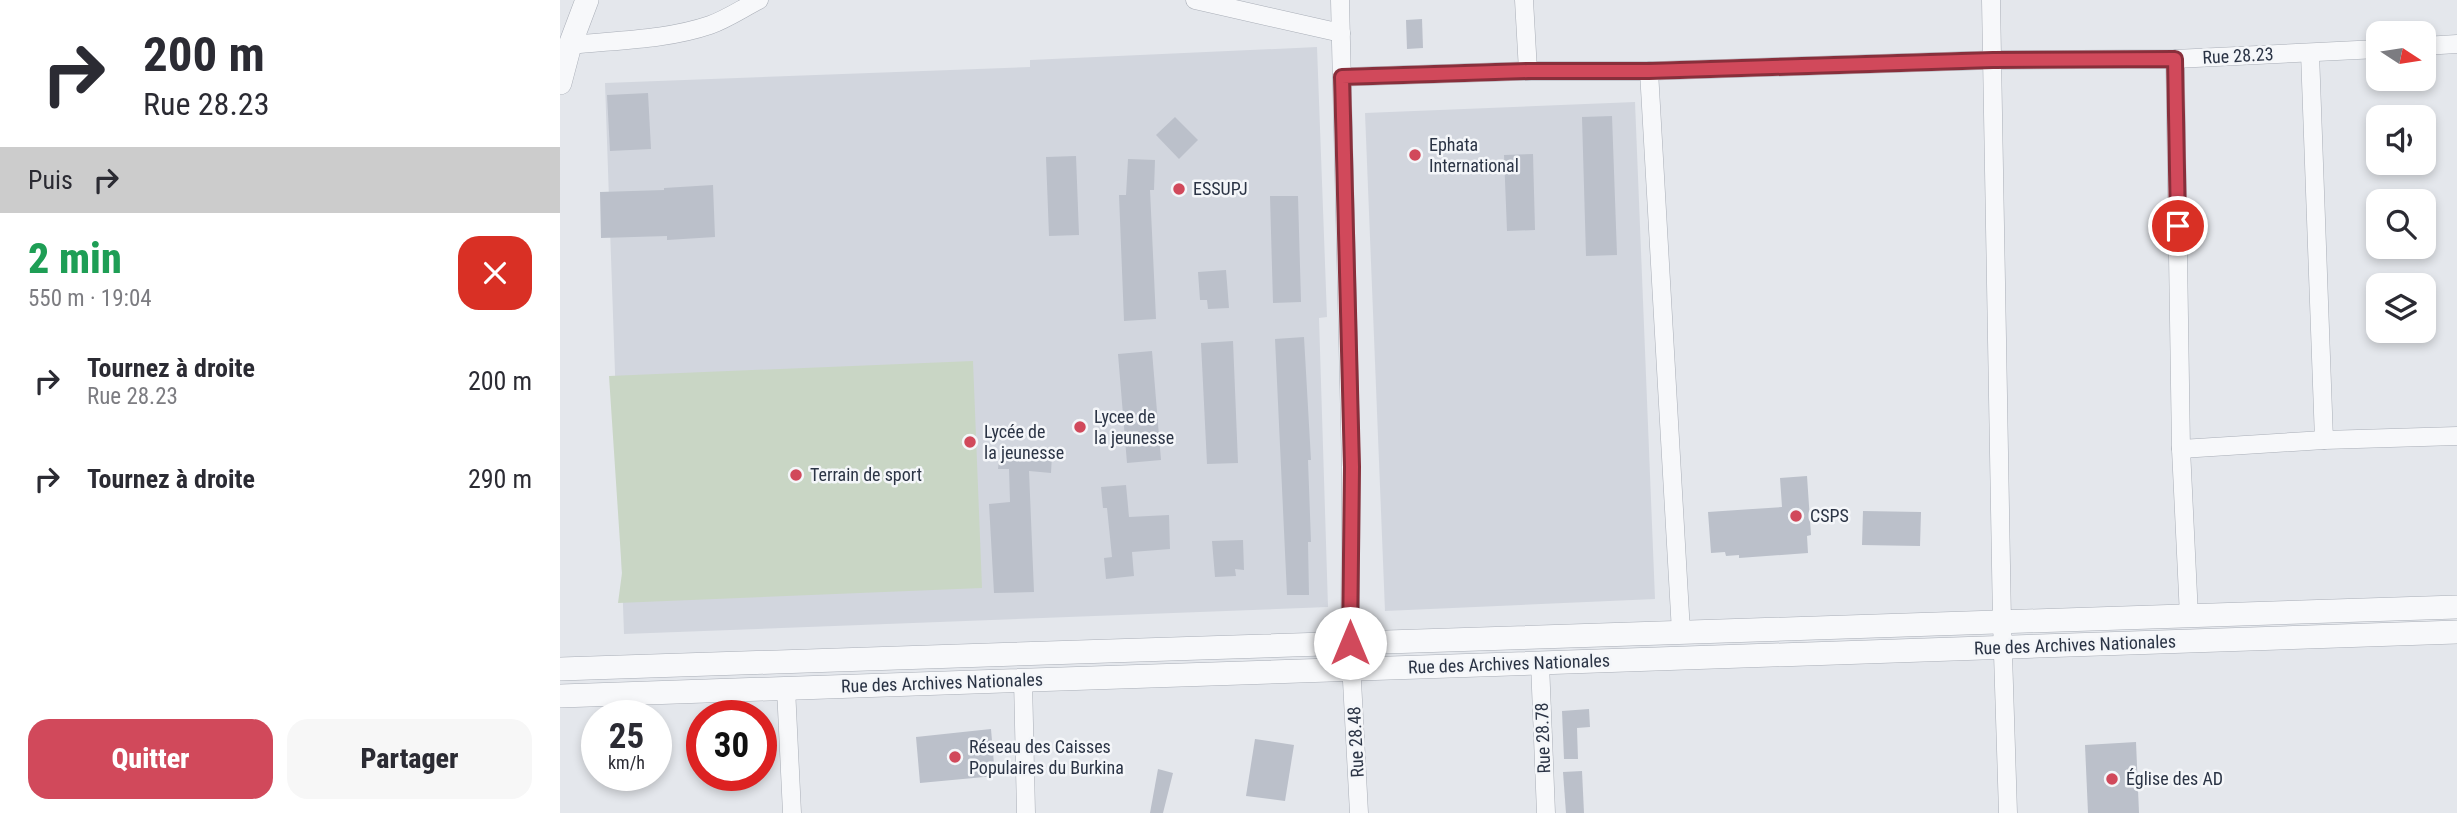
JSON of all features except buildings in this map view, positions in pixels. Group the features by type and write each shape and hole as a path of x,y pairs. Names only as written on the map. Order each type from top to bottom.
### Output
{"street":[{"path":"560,83 570,44 587,0"},
{"path":"570,44 659,37 691,31 713,24 759,0"},
{"path":"1195,0 1341,33"},
{"name":"Rue 28.48","path":"1340,0 1352,467 1350,643 1359,813"},
{"path":"1524,0 1528,71"},
{"path":"1991,0 2008,813"},
{"path":"2436,45 2457,44"},
{"name":"Rue 28.23","path":"1342,77 1993,60 2175,59 2366,50"},
{"path":"2310,53 2324,440"},
{"path":"2175,59 2181,449 2189,616"},
{"path":"1649,71 1681,632"},
{"path":"2181,449 2324,440 2457,436"},
{"name":"Rue des Archives Nationales","path":"560,668 2457,607"},
{"name":"Rue des Archives Nationales","path":"560,696 2457,632"},
{"name":"Rue 28.78","path":"1540,663 1546,813"},
{"path":"1023,680 1026,813"},
{"path":"786,688 792,813"}],"shaded area":[{"name":"Lycée de la jeunesse","path":"1317,47 1327,317 1319,318 1328,607 624,634 605,83 1030,67 1030,60"},
{"path":"1635,102 1655,599 1385,611 1365,113"}],"green space":[{"name":"Terrain de sport","path":"973,361 982,588 618,603 622,573 609,376"}],"place":[{"name":"Ephata International","path":"1415,155"},
{"name":"ESSUPJ","path":"1179,189"},
{"name":"Lycee de la jeunesse","path":"1080,427"},
{"name":"Lycée de la jeunesse","path":"970,442"},
{"name":"Terrain de sport","path":"796,475"},
{"name":"CSPS","path":"1796,516"},
{"name":"Réseau des Caisses Populaires du Burkina","path":"955,757"},
{"name":"Église des AD","path":"2112,779"}],"route":[{"path":"1350,643 1352,467 1342,77 1993,60 2175,59 2178,226"}]}
